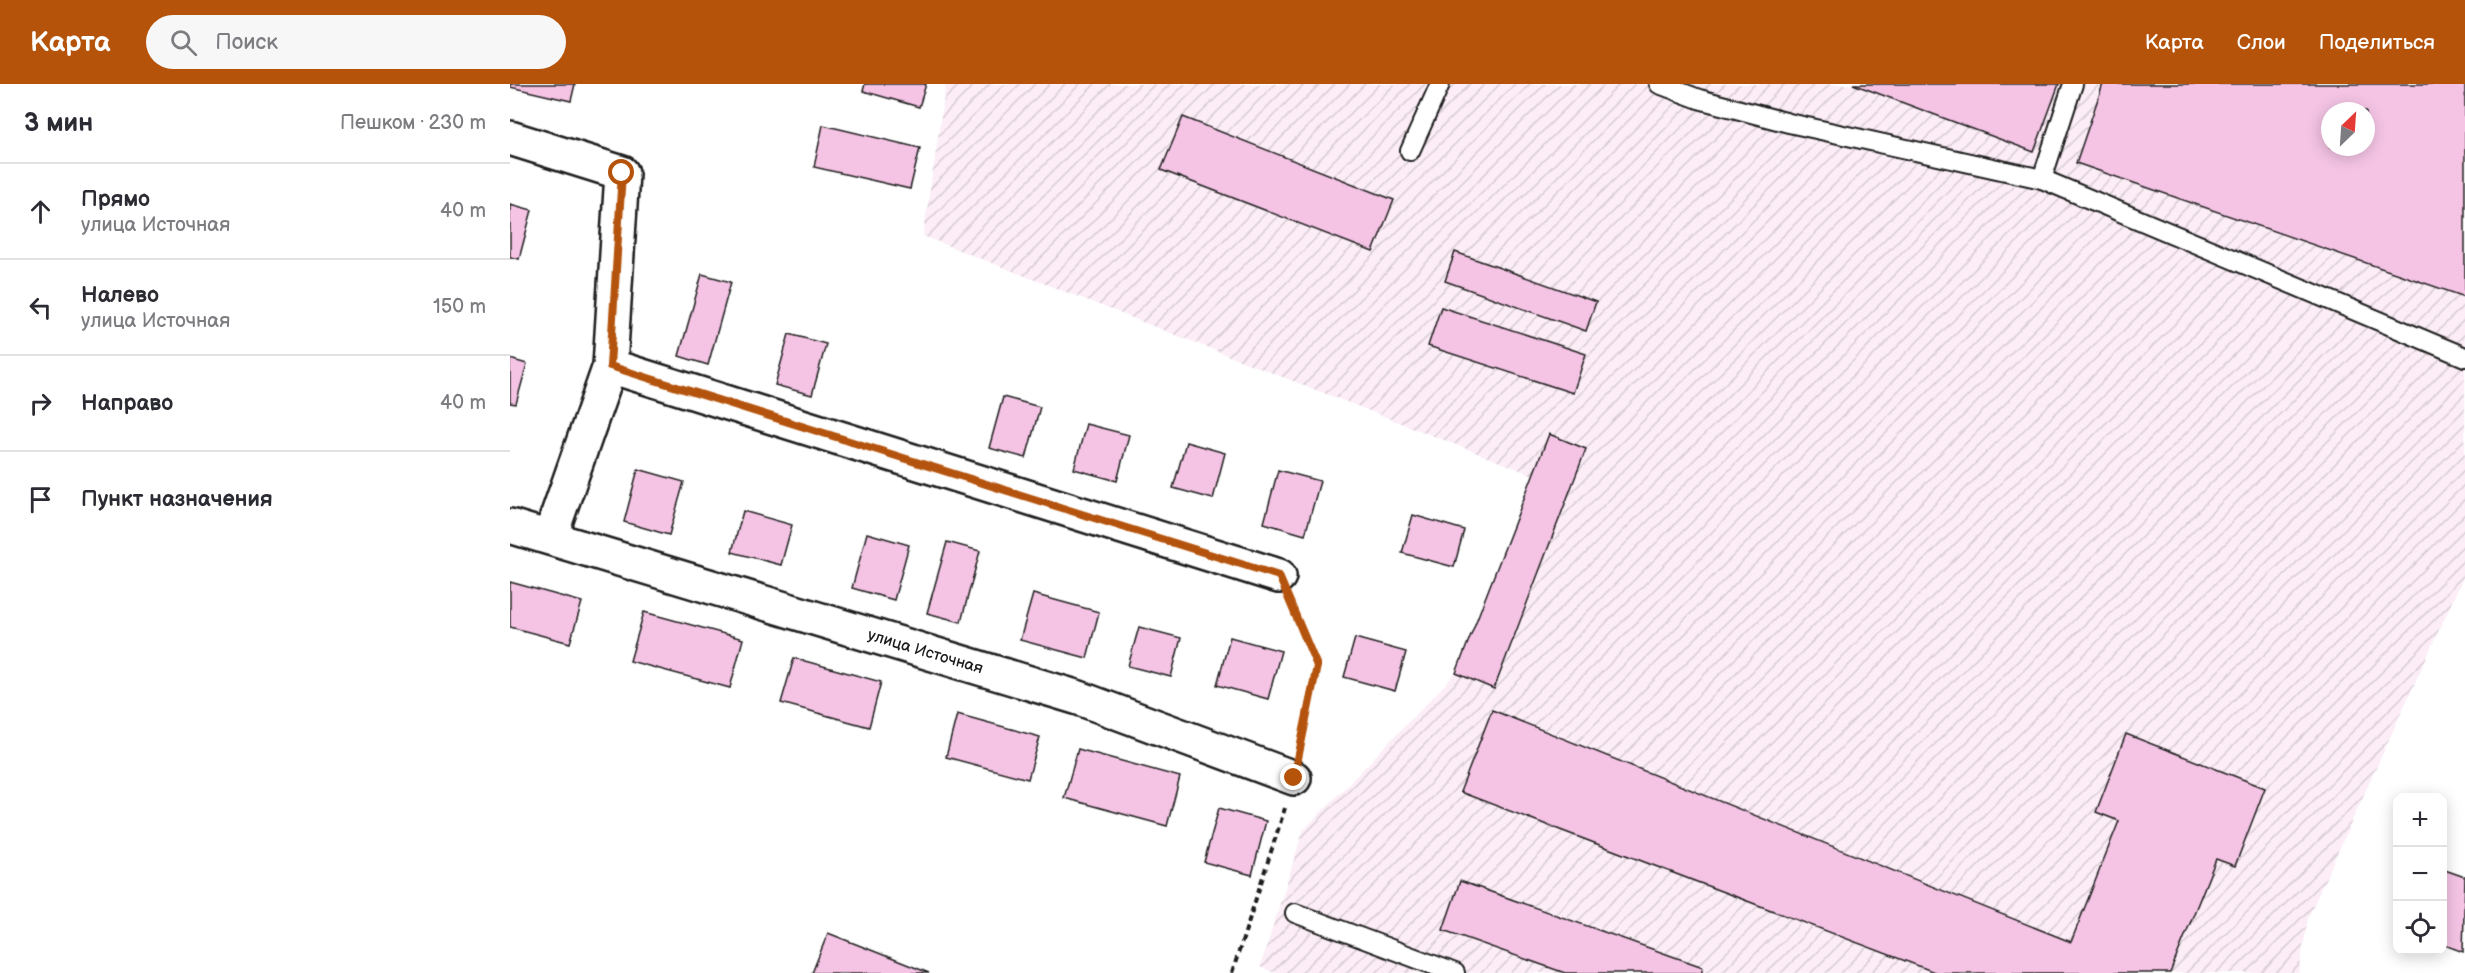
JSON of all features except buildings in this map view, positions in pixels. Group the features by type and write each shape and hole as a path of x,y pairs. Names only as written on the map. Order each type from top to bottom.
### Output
{"street":[{"path":"510,138 622,173 610,366 550,537"},
{"path":"610,366 1279,576"},
{"name":"улица Источная","path":"510,526 1079,698 1294,778"}],"lane":[{"path":"1410,151 1440,84"},
{"path":"1659,84 1699,99 1789,123 2042,178 2465,357"},
{"path":"2042,178 2073,84"},
{"path":"1295,913 1455,973"}],"path":[{"path":"1232,973 1294,778 1317,666 1279,576"}],"shaded area":[{"path":"946,84 2465,84 2465,573 2308,917 2299,973 1275,973 1260,967 1303,831 1456,673 1533,475 923,236"}],"route":[{"path":"622,173 610,366 1279,576 1317,666 1294,778"}]}
